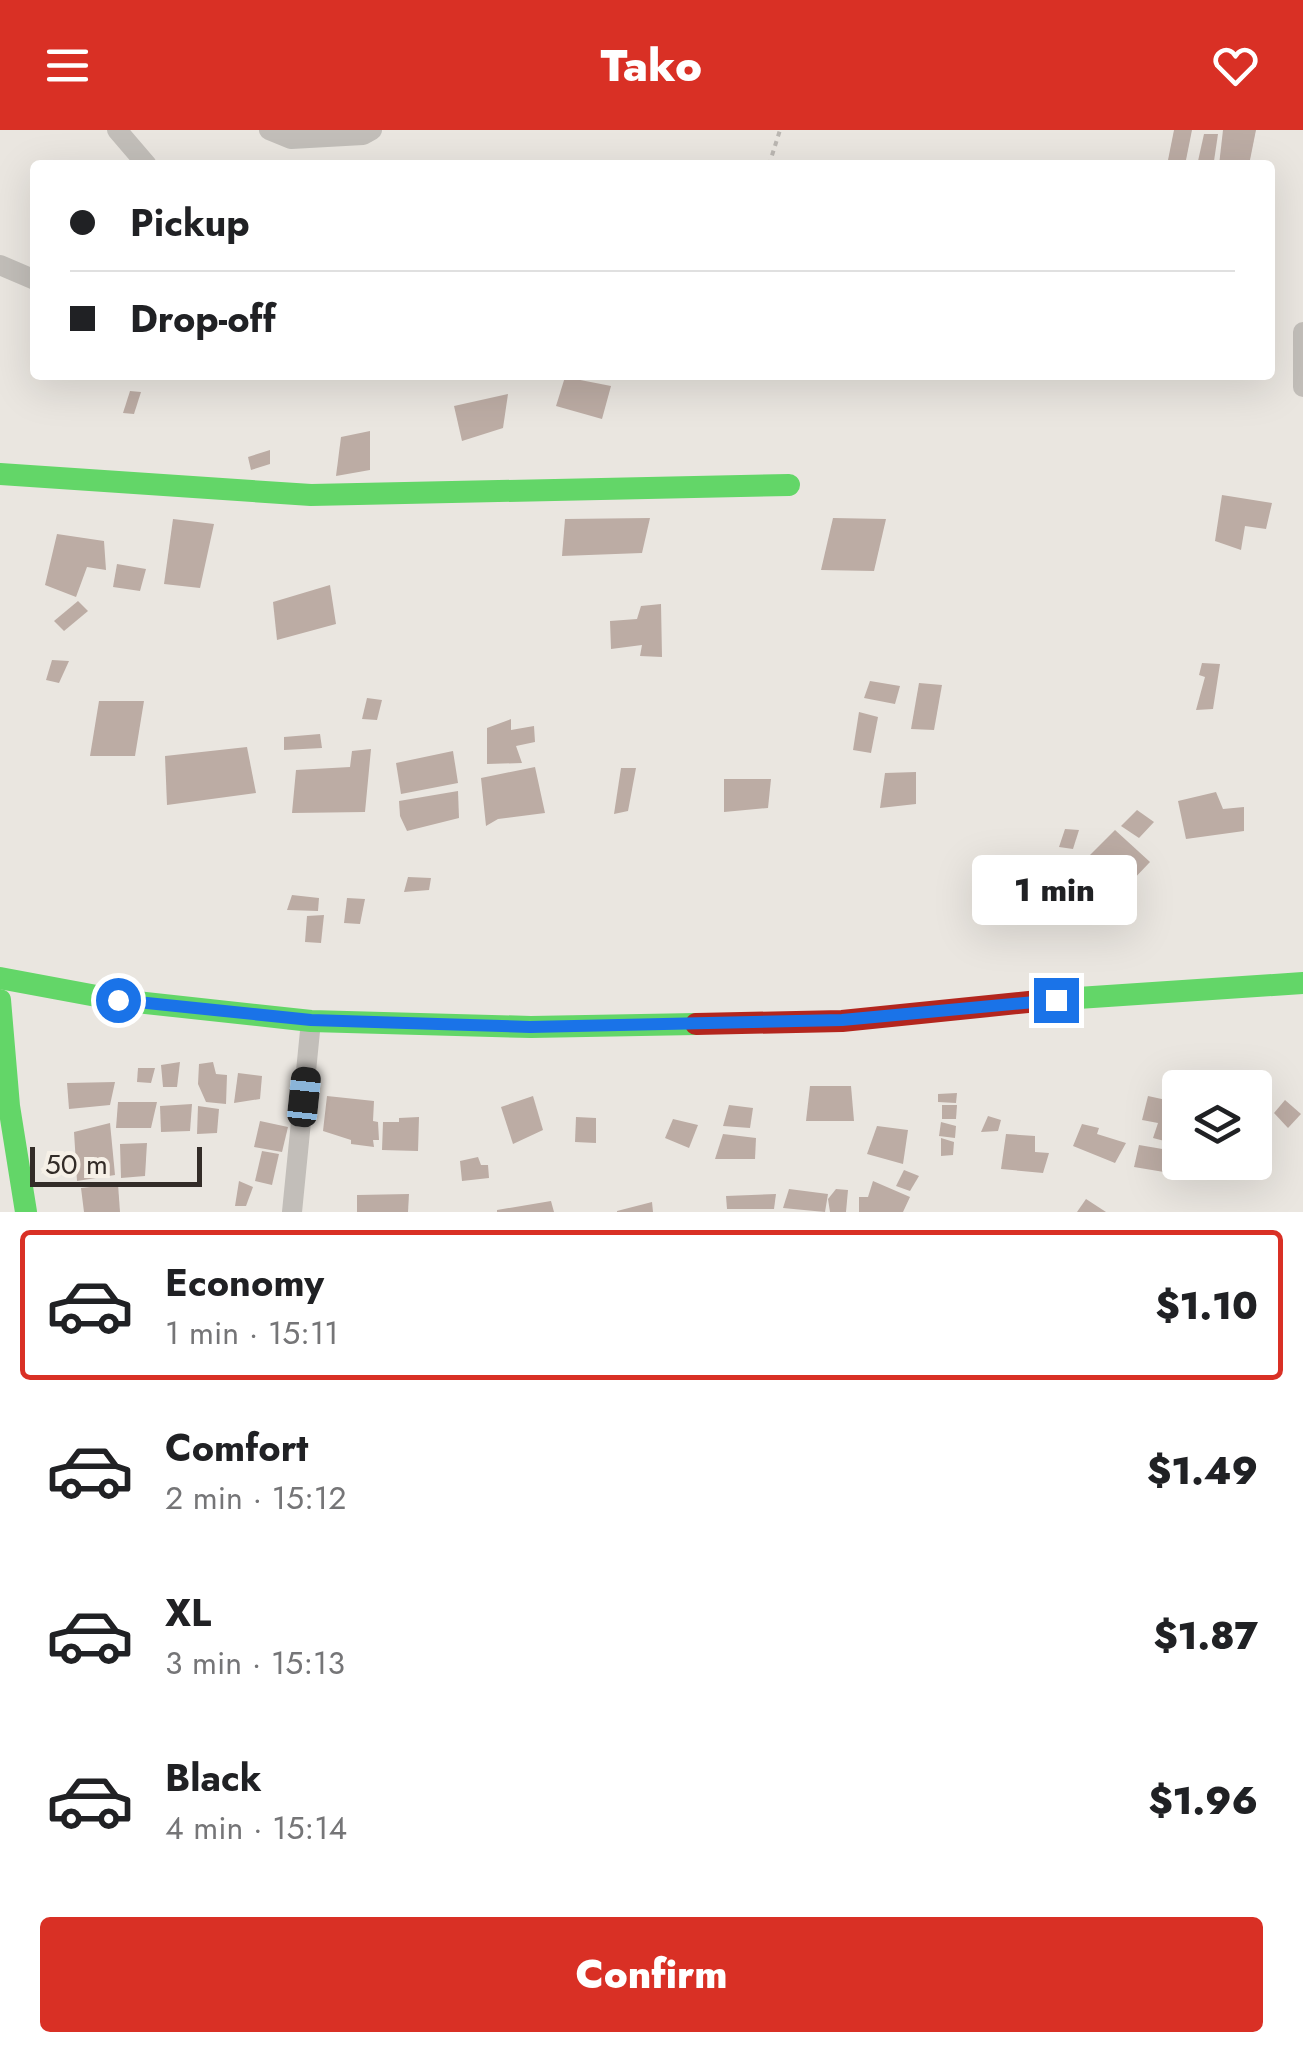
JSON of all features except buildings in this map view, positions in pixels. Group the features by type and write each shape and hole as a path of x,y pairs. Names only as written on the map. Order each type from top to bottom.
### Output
{"main road":[{"path":"0,474 311,495 788,485"},
{"path":"0,978 118,1000 311,1020 530,1027 842,1020 1091,996 1303,983"},
{"path":"0,1000 16,1168 26,1212"}],"street":[{"path":"118,130 143,160"},
{"path":"268,130 290,139 362,135 372,130"},
{"path":"0,266 30,278"},
{"path":"1303,332 1303,388"},
{"path":"292,1212 311,1020"}],"path":[{"path":"771,160 780,130"}],"traffic: fast":[{"path":"0,474 311,495 789,485"},
{"path":"0,978 118,1000 311,1021 531,1027 696,1024"},
{"path":"1048,1000 1303,983"},
{"path":"0,1000 9,1106 26,1212"}],"traffic: jam":[{"path":"696,1024 842,1021 1048,1000"}],"route":[{"path":"118,1000 311,1020 530,1027 842,1020 1056,1000"}]}
